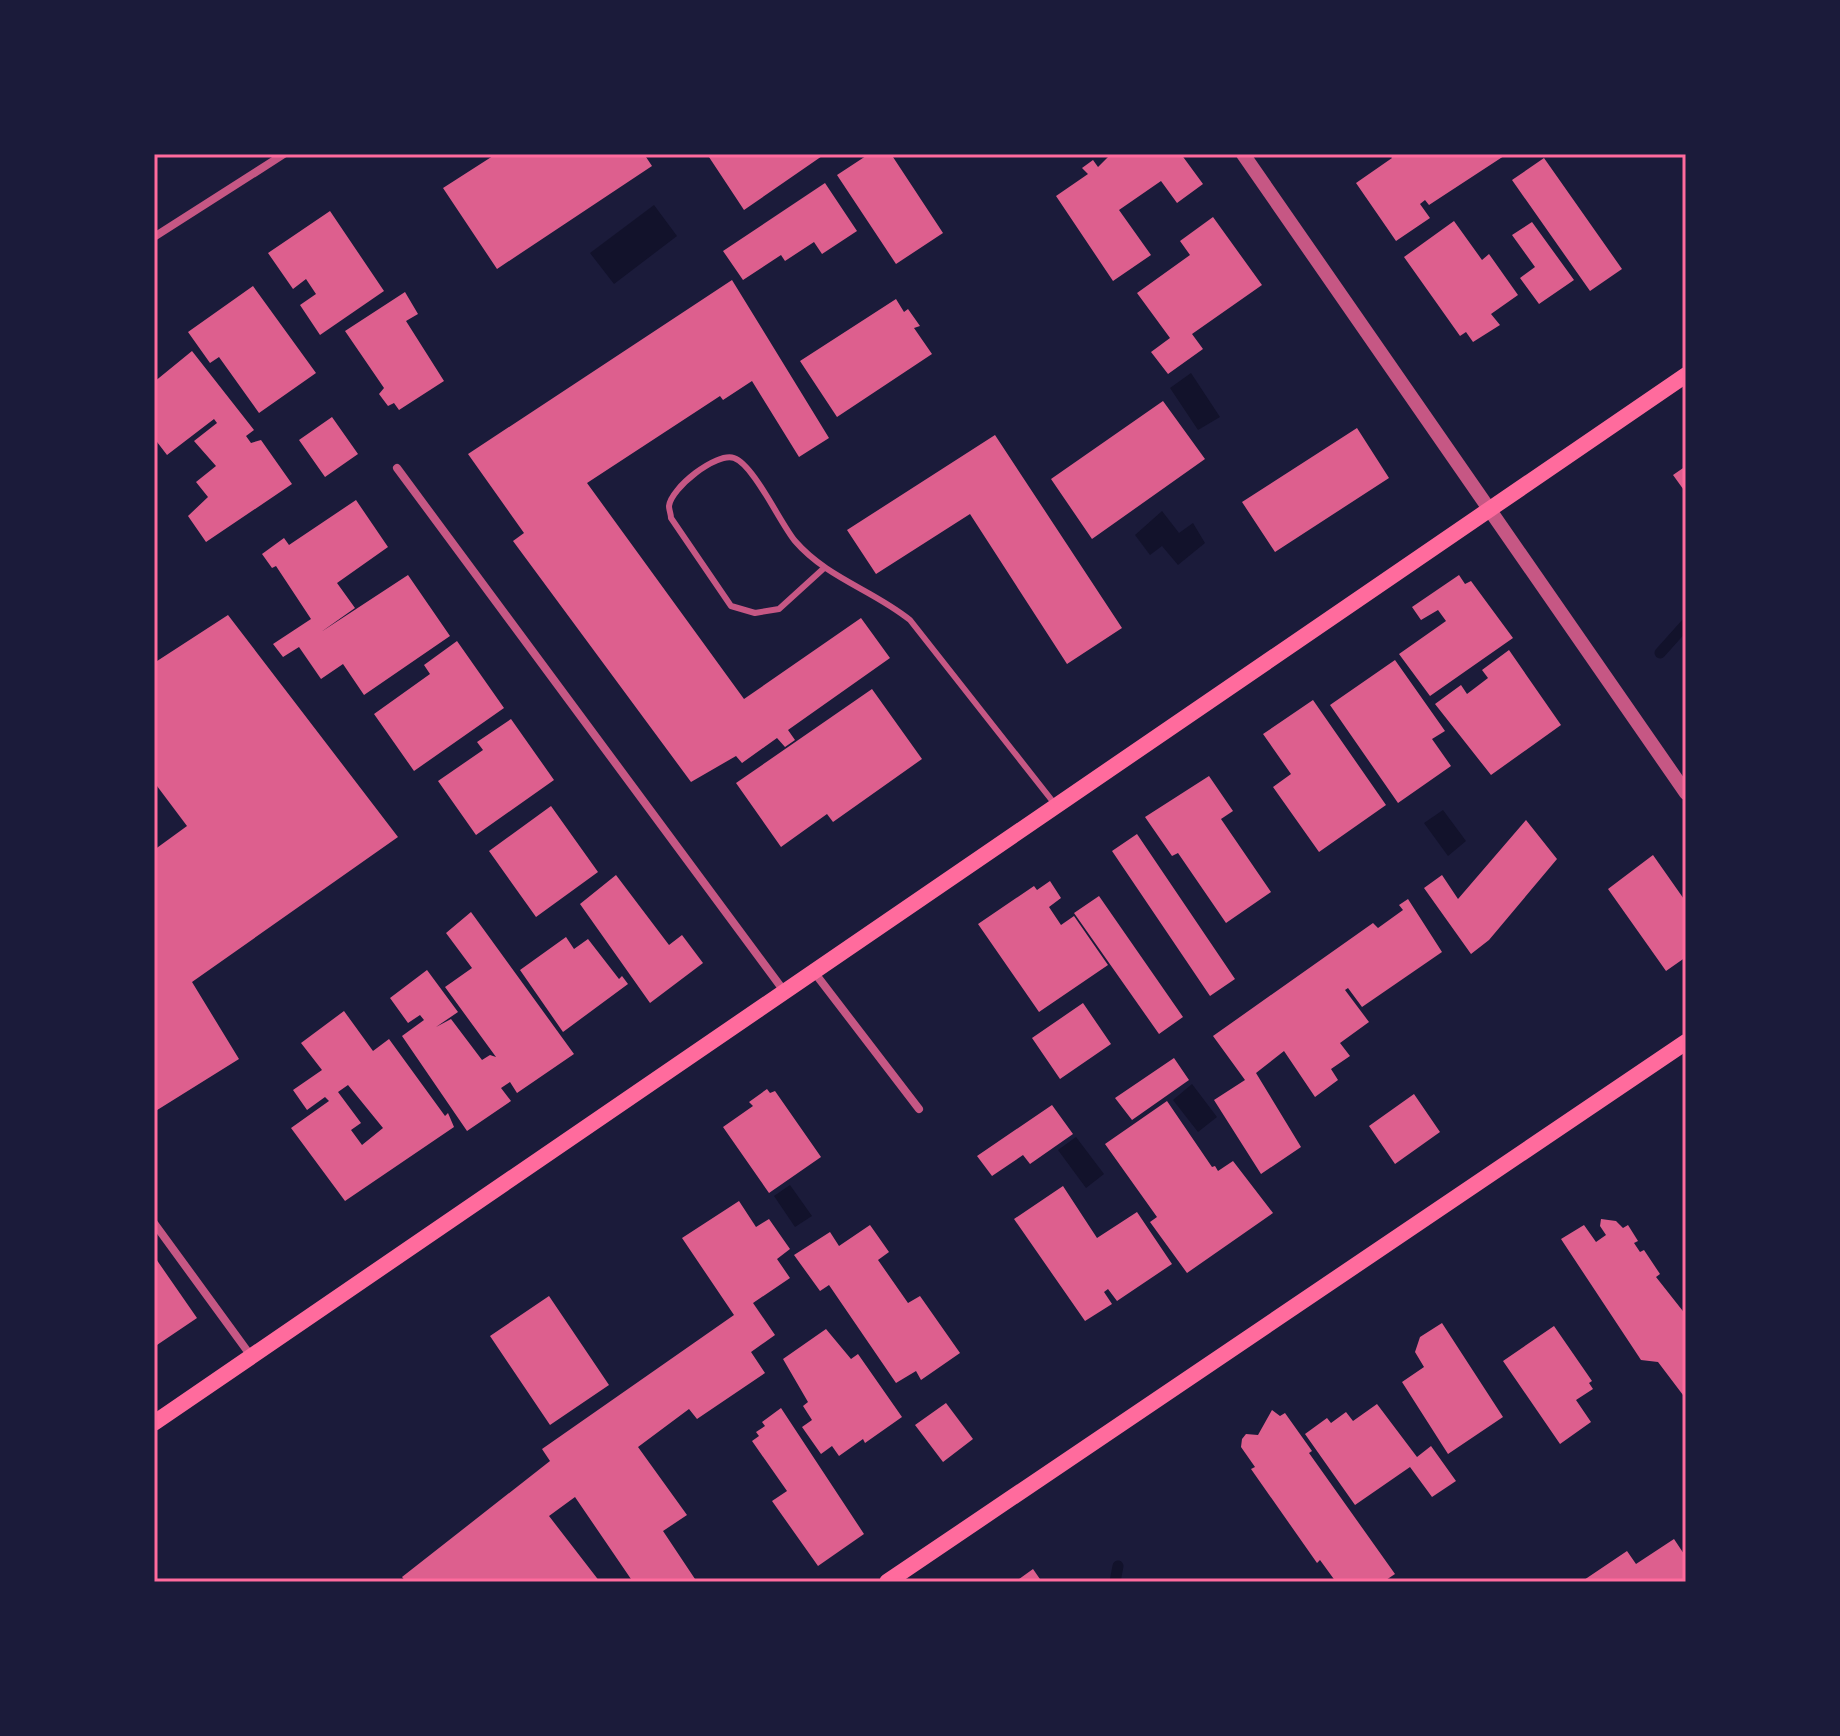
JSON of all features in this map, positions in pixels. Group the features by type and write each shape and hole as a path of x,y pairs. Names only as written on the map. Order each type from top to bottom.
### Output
{"main road":[{"path":"154,1423 1686,375"},
{"path":"887,1582 1686,1042"}],"street":[{"path":"154,237 284,154"},
{"path":"1243,154 1686,793"},
{"path":"397,468 785,991"},
{"path":"814,972 919,1109"},
{"path":"154,1223 251,1356"}],"lane":[{"path":"823,569 779,609 755,613 731,606 671,518 669,505 675,492 711,461 734,458 744,464 794,540 823,569 884,599 910,620 1056,806"}],"shaded area":[{"path":"654,205 677,236 614,284 590,253"},
{"path":"1191,373 1220,417 1198,430 1170,388"},
{"path":"1162,511 1179,533 1193,523 1205,543 1178,565 1162,546 1150,555 1135,535"},
{"path":"1443,810 1466,841 1448,856 1424,823"},
{"path":"1192,1084 1217,1117 1198,1132 1173,1100"},
{"path":"1076,1137 1104,1174 1086,1188 1058,1150"},
{"path":"790,1185 812,1216 795,1227 774,1196"}],"building":[{"path":"496,154 644,154 652,166 497,269 443,188"},
{"path":"707,154 825,154 744,210"},
{"path":"869,154 891,154 943,233 896,264 837,175"},
{"path":"1111,154 1181,154 1203,184 1177,203 1161,181 1119,210 1151,255 1113,281 1056,196 1088,174 1082,168 1093,160 1098,167"},
{"path":"1389,154 1507,154 1429,205 1425,200 1420,204 1430,218 1396,241 1356,183 1392,158"},
{"path":"1544,158 1622,269 1590,291 1512,180"},
{"path":"825,183 857,231 822,254 814,242 785,261 781,255 743,280 723,251"},
{"path":"330,211 384,291 320,335 300,305 316,294 306,279 293,289 268,253"},
{"path":"1213,217 1262,285 1192,334 1203,349 1168,374 1151,352 1170,338 1137,293 1190,255 1180,241"},
{"path":"1454,221 1482,260 1489,254 1518,295 1491,314 1500,325 1473,342 1466,332 1460,336 1404,257"},
{"path":"1532,222 1574,280 1539,304 1520,278 1535,267 1512,235"},
{"path":"732,280 829,438 799,457 752,381 723,400 720,396 587,483 744,699 861,618 890,658 788,730 795,740 785,747 777,738 742,763 736,756 691,782 513,541 524,533 468,454"},
{"path":"253,286 316,373 259,413 219,357 210,363 188,332"},
{"path":"405,292 418,314 406,321 444,381 399,410 394,403 388,406 379,394 384,388 345,331"},
{"path":"896,299 904,312 908,309 920,326 914,328 932,354 837,417 800,361"},
{"path":"192,351 254,430 246,436 251,443 261,440 292,484 206,542 188,516 208,497 196,482 216,466 194,441 217,423 214,419 167,455 154,438 154,382"},
{"path":"1163,401 1205,459 1092,539 1051,479"},
{"path":"332,417 358,454 325,477 299,440"},
{"path":"1357,428 1389,478 1275,552 1242,502"},
{"path":"995,435 1122,628 1067,664 970,514 876,574 847,530"},
{"path":"1686,466 1686,493 1673,475"},
{"path":"356,500 388,547 337,583 355,608 321,632 408,575 450,636 364,695 343,664 321,679 299,647 283,657 273,644 311,619 276,566 272,568 262,554 284,538 289,545"},
{"path":"1459,575 1465,584 1471,581 1513,638 1430,696 1399,654 1446,621 1438,610 1421,620 1412,607"},
{"path":"228,615 398,837 192,982 239,1059 154,1112 154,850 187,826 154,782 154,663"},
{"path":"457,641 504,708 414,771 374,714 430,674 424,665"},
{"path":"1509,650 1561,725 1491,775 1435,704 1461,685 1467,694 1488,678 1482,670"},
{"path":"1395,660 1445,731 1432,739 1451,766 1398,803 1330,705"},
{"path":"872,689 922,759 833,822 827,814 781,847 736,783"},
{"path":"1313,700 1386,805 1319,852 1273,787 1291,774 1263,734"},
{"path":"511,719 554,780 476,835 438,781 483,750 477,742"},
{"path":"1209,776 1233,811 1221,819 1271,892 1226,923 1178,853 1172,856 1145,817"},
{"path":"551,806 598,872 536,917 489,851"},
{"path":"1526,820 1557,859 1489,940 1471,954 1424,888 1442,875 1458,899"},
{"path":"1137,834 1235,979 1210,996 1112,851"},
{"path":"1653,855 1686,902 1686,957 1666,971 1608,889"},
{"path":"616,875 669,945 682,935 703,963 650,1003 580,904"},
{"path":"1050,881 1061,898 1049,907 1061,925 1074,916 1108,965 1039,1012 978,924 1034,886 1037,890"},
{"path":"1099,896 1183,1017 1159,1034 1074,913"},
{"path":"1408,899 1442,952 1362,1007 1348,988 1345,990 1369,1022 1340,1043 1350,1056 1331,1069 1338,1080 1315,1097 1284,1051 1256,1073 1301,1147 1261,1174 1214,1100 1245,1080 1213,1036 1373,923 1378,928 1403,910 1399,905"},
{"path":"471,912 574,1054 517,1093 510,1082 501,1088 511,1101 467,1131 402,1036 424,1020 420,1015 408,1023 390,998 427,970 458,1012 436,1027 451,1019 482,1060 490,1055 496,1057 445,987 472,968 446,933"},
{"path":"566,937 574,949 588,939 619,979 622,976 628,984 563,1032 520,970"},
{"path":"1083,1003 1111,1044 1060,1079 1032,1038"},
{"path":"344,1011 373,1051 389,1039 445,1116 448,1113 454,1127 345,1201 291,1128 329,1101 325,1097 307,1110 293,1090 322,1070 301,1043","holes":["348,1085 383,1128 362,1145 351,1130 361,1123 338,1092"]},
{"path":"1174,1058 1189,1080 1132,1120 1115,1098"},
{"path":"767,1089 770,1093 775,1091 821,1157 769,1193 723,1127 753,1106 749,1102"},
{"path":"1414,1094 1440,1132 1395,1164 1369,1126"},
{"path":"1167,1101 1212,1167 1215,1166 1218,1171 1233,1161 1273,1213 1187,1273 1150,1222 1157,1217 1105,1144"},
{"path":"1052,1105 1073,1134 1030,1164 1023,1155 992,1176 977,1156"},
{"path":"1063,1186 1097,1238 1137,1212 1172,1264 1117,1301 1108,1289 1104,1292 1112,1304 1085,1321 1014,1219"},
{"path":"739,1201 756,1227 769,1219 790,1249 777,1259 790,1278 753,1303 775,1335 751,1352 765,1373 697,1419 689,1409 638,1447 687,1515 663,1531 697,1582 633,1582 575,1497 549,1516 600,1582 406,1582 402,1577 550,1461 542,1449 734,1315 682,1238"},
{"path":"1601,1219 1616,1221 1623,1228 1628,1225 1638,1241 1634,1243 1640,1252 1644,1250 1660,1274 1656,1277 1686,1315 1686,1399 1658,1362 1641,1360 1561,1239 1584,1225 1596,1242 1606,1235 1600,1226"},
{"path":"870,1225 889,1252 878,1260 908,1303 920,1296 960,1353 921,1380 916,1371 896,1383 829,1285 820,1291 794,1255 830,1232 839,1246"},
{"path":"154,1256 197,1318 157,1345 154,1342"},
{"path":"549,1296 609,1385 550,1425 490,1336"},
{"path":"1442,1323 1503,1417 1448,1454 1402,1382 1424,1367 1415,1352 1420,1337"},
{"path":"1554,1326 1592,1381 1589,1383 1593,1389 1576,1400 1591,1422 1560,1444 1503,1361"},
{"path":"826,1329 851,1359 858,1354 902,1417 865,1443 863,1439 839,1456 832,1446 821,1454 802,1427 812,1420 803,1406 808,1402 783,1359"},
{"path":"946,1403 973,1439 943,1462 915,1425"},
{"path":"1377,1404 1417,1457 1431,1446 1456,1481 1432,1497 1410,1467 1355,1505 1305,1434 1327,1418 1331,1423 1346,1412 1353,1421"},
{"path":"781,1408 864,1534 818,1566 772,1501 787,1491 752,1441 759,1436 756,1432 765,1426 762,1422"},
{"path":"1272,1410 1280,1416 1285,1413 1312,1451 1309,1453 1395,1574 1383,1582 1336,1582 1320,1560 1317,1563 1251,1469 1255,1467 1241,1447 1246,1434 1258,1435"},
{"path":"1674,1539 1686,1557 1686,1582 1581,1582 1627,1551 1636,1564"},
{"path":"1033,1569 1042,1582 1015,1582"}],"waterway":[{"path":"1660,653 1686,624"},
{"path":"1115,1582 1118,1566"}]}
